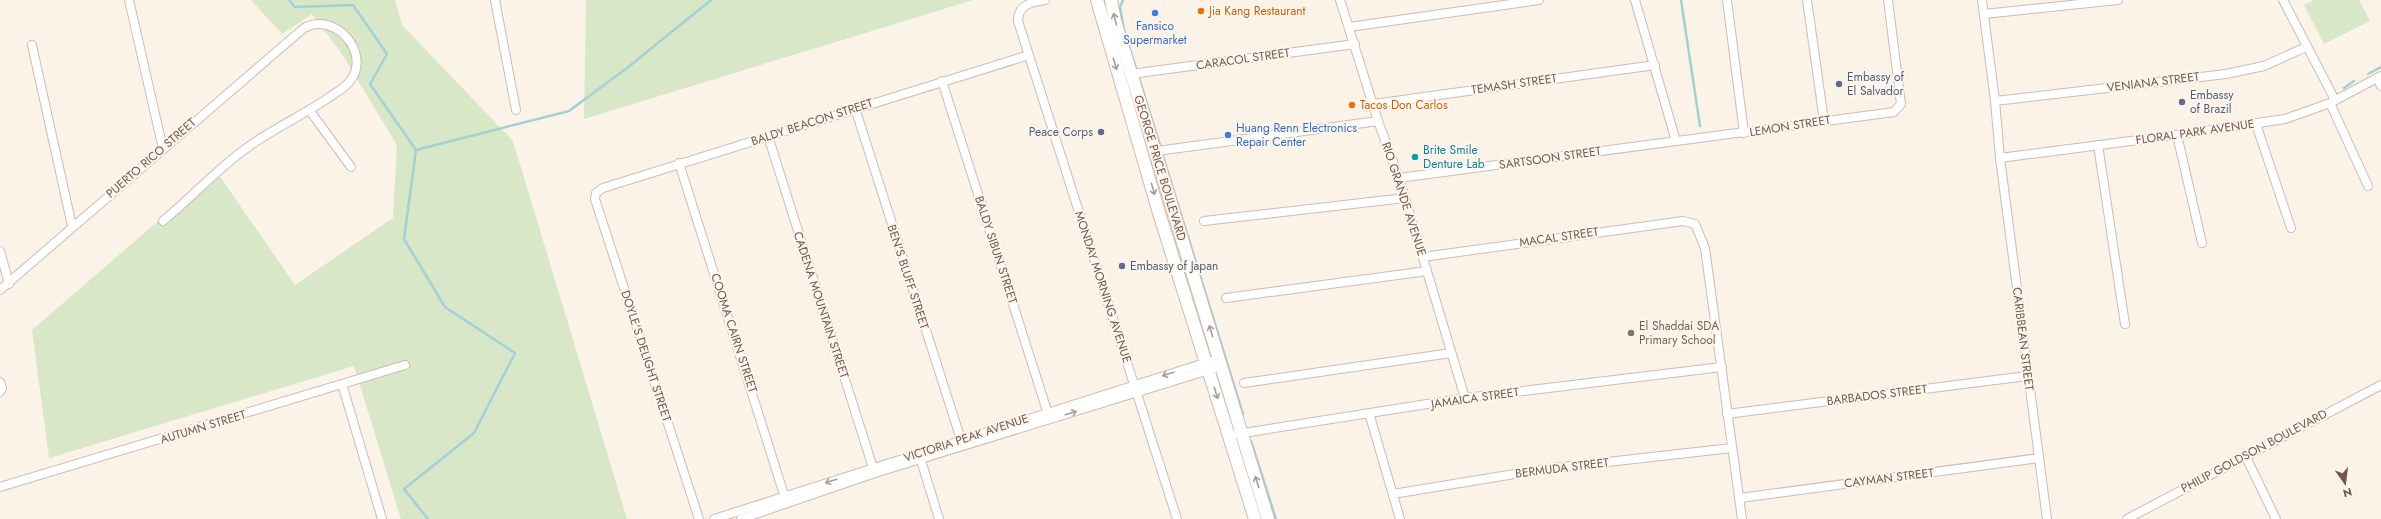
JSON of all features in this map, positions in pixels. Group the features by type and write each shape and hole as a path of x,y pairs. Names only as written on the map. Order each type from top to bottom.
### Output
{"main road":[{"name":"GEORGE PRICE BOULEVARD","path":"1097,0 1160,213 1255,519"},
{"name":"GEORGE PRICE BOULEVARD","path":"1111,0 1131,74 1268,519"},
{"path":"1160,213 1172,209"}],"street":[{"path":"129,0 163,149"},
{"path":"495,0 516,110"},
{"name":"MONDAY MORNING AVENUE","path":"1045,0 1026,4 1018,14 1018,21 1177,519"},
{"name":"RIO GRANDE AVENUE","path":"1340,0 1374,104 1378,121 1399,178 1465,398"},
{"path":"1349,27 1539,0"},
{"path":"1635,0 1676,141"},
{"path":"1727,0 1744,133"},
{"path":"1807,0 1824,121"},
{"name":"LEMON STREET","path":"1676,141 1894,112 1901,104 1888,0"},
{"name":"CARIBBEAN STREET","path":"1982,0 2027,376 2047,519"},
{"path":"1984,14 2118,0"},
{"path":"2283,0 2332,102 2368,186"},
{"name":"PUERTO RICO STREET","path":"0,290 62,238 72,226 304,28 312,23 333,25 344,35 358,58 358,65 350,82 310,111"},
{"name":"CARACOL STREET","path":"1131,74 1355,44"},
{"path":"32,46 72,226"},
{"name":"VENIANA STREET","path":"1995,102 2226,74 2264,66 2306,47"},
{"name":"BALDY BEACON STREET","path":"596,193 603,188 679,163 1029,55"},
{"name":"TEMASH STREET","path":"1374,104 1655,65"},
{"name":"FLORAL PARK AVENUE","path":"2000,158 2256,124 2308,112 2380,80"},
{"name":"BALDY SIBUN STREET","path":"942,81 1048,416"},
{"name":"BEN'S BLUFF STREET","path":"855,108 962,442"},
{"path":"163,221 204,182 249,146 310,111 351,167"},
{"path":"1157,151 1378,121"},
{"path":"2256,124 2291,228"},
{"path":"2177,135 2202,243"},
{"name":"CADENA MOUNTAIN STREET","path":"768,136 874,470"},
{"name":"SARTSOON STREET","path":"1399,178 1676,141"},
{"path":"2098,145 2125,324"},
{"name":"COOMA CAIRN STREET","path":"679,163 786,500"},
{"name":"DOYLE'S DELIGHT STREET","path":"596,193 595,199 699,519"},
{"path":"1204,221 1405,198"},
{"name":"MACAL STREET","path":"1423,257 1683,221 1695,224 1705,248 1722,367"},
{"path":"0,251 9,284"},
{"path":"1226,298 1426,271"},
{"path":"1244,383 1451,353"},
{"name":"VICTORIA PEAK AVENUE","path":"714,519 786,500 962,442 1220,362"},
{"name":"AUTUMN STREET","path":"0,487 405,365"},
{"path":"1722,367 1742,519"},
{"name":"JAMAICA STREET","path":"1229,437 1241,433 1465,398 1722,367"},
{"name":"BARBADOS STREET","path":"1727,414 2027,376"},
{"path":"0,382 2,388 0,392"},
{"path":"342,384 382,519"},
{"name":"PHILIP GOLDSON BOULEVARD","path":"2128,519 2245,455 2381,385"},
{"path":"1369,413 1400,519"},
{"name":"BERMUDA STREET","path":"1393,494 1545,469 1732,448"},
{"path":"2245,455 2276,519"},
{"path":"920,457 939,519"},
{"name":"CAYMAN STREET","path":"1740,498 2039,458"},
{"path":"741,519 786,500"}],"green space":[{"path":"251,0 395,0 402,25 513,141 627,519 401,519 354,366 49,458 32,330 216,171 295,285 393,218 397,145 340,51 312,14 282,34"},
{"path":"586,0 973,0 584,119"},
{"path":"2314,0 2359,0 2370,21 2324,44 2304,5"}],"waterway":[{"path":"289,0 295,7 353,5 387,54 370,84 416,150 404,239 445,307 515,353 474,433 404,489 428,519"},
{"path":"416,150 569,111 627,68 711,0"},
{"path":"1123,0 1120,7 1124,30 1161,148"},
{"path":"1681,0 1700,126"},
{"path":"2368,74 2381,67"},
{"path":"2344,88 2354,81"},
{"path":"1162,153 1243,414"},
{"path":"1251,441 1276,519"}],"place":[{"name":"Jia Kang Restaurant","path":"1201,11"},
{"name":"Fansico Supermarket","path":"1155,13"},
{"name":"Embassy of El Salvador","path":"1839,84"},
{"name":"Embassy of Brazil","path":"2182,102"},
{"name":"Tacos Don Carlos","path":"1352,105"},
{"name":"Peace Corps","path":"1101,132"},
{"name":"Huang Renn Electronics Repair Center","path":"1228,135"},
{"name":"Brite Smile Denture Lab","path":"1415,157"},
{"name":"Embassy of Japan","path":"1122,266"},
{"name":"El Shaddai SDA Primary School","path":"1631,333"}]}
